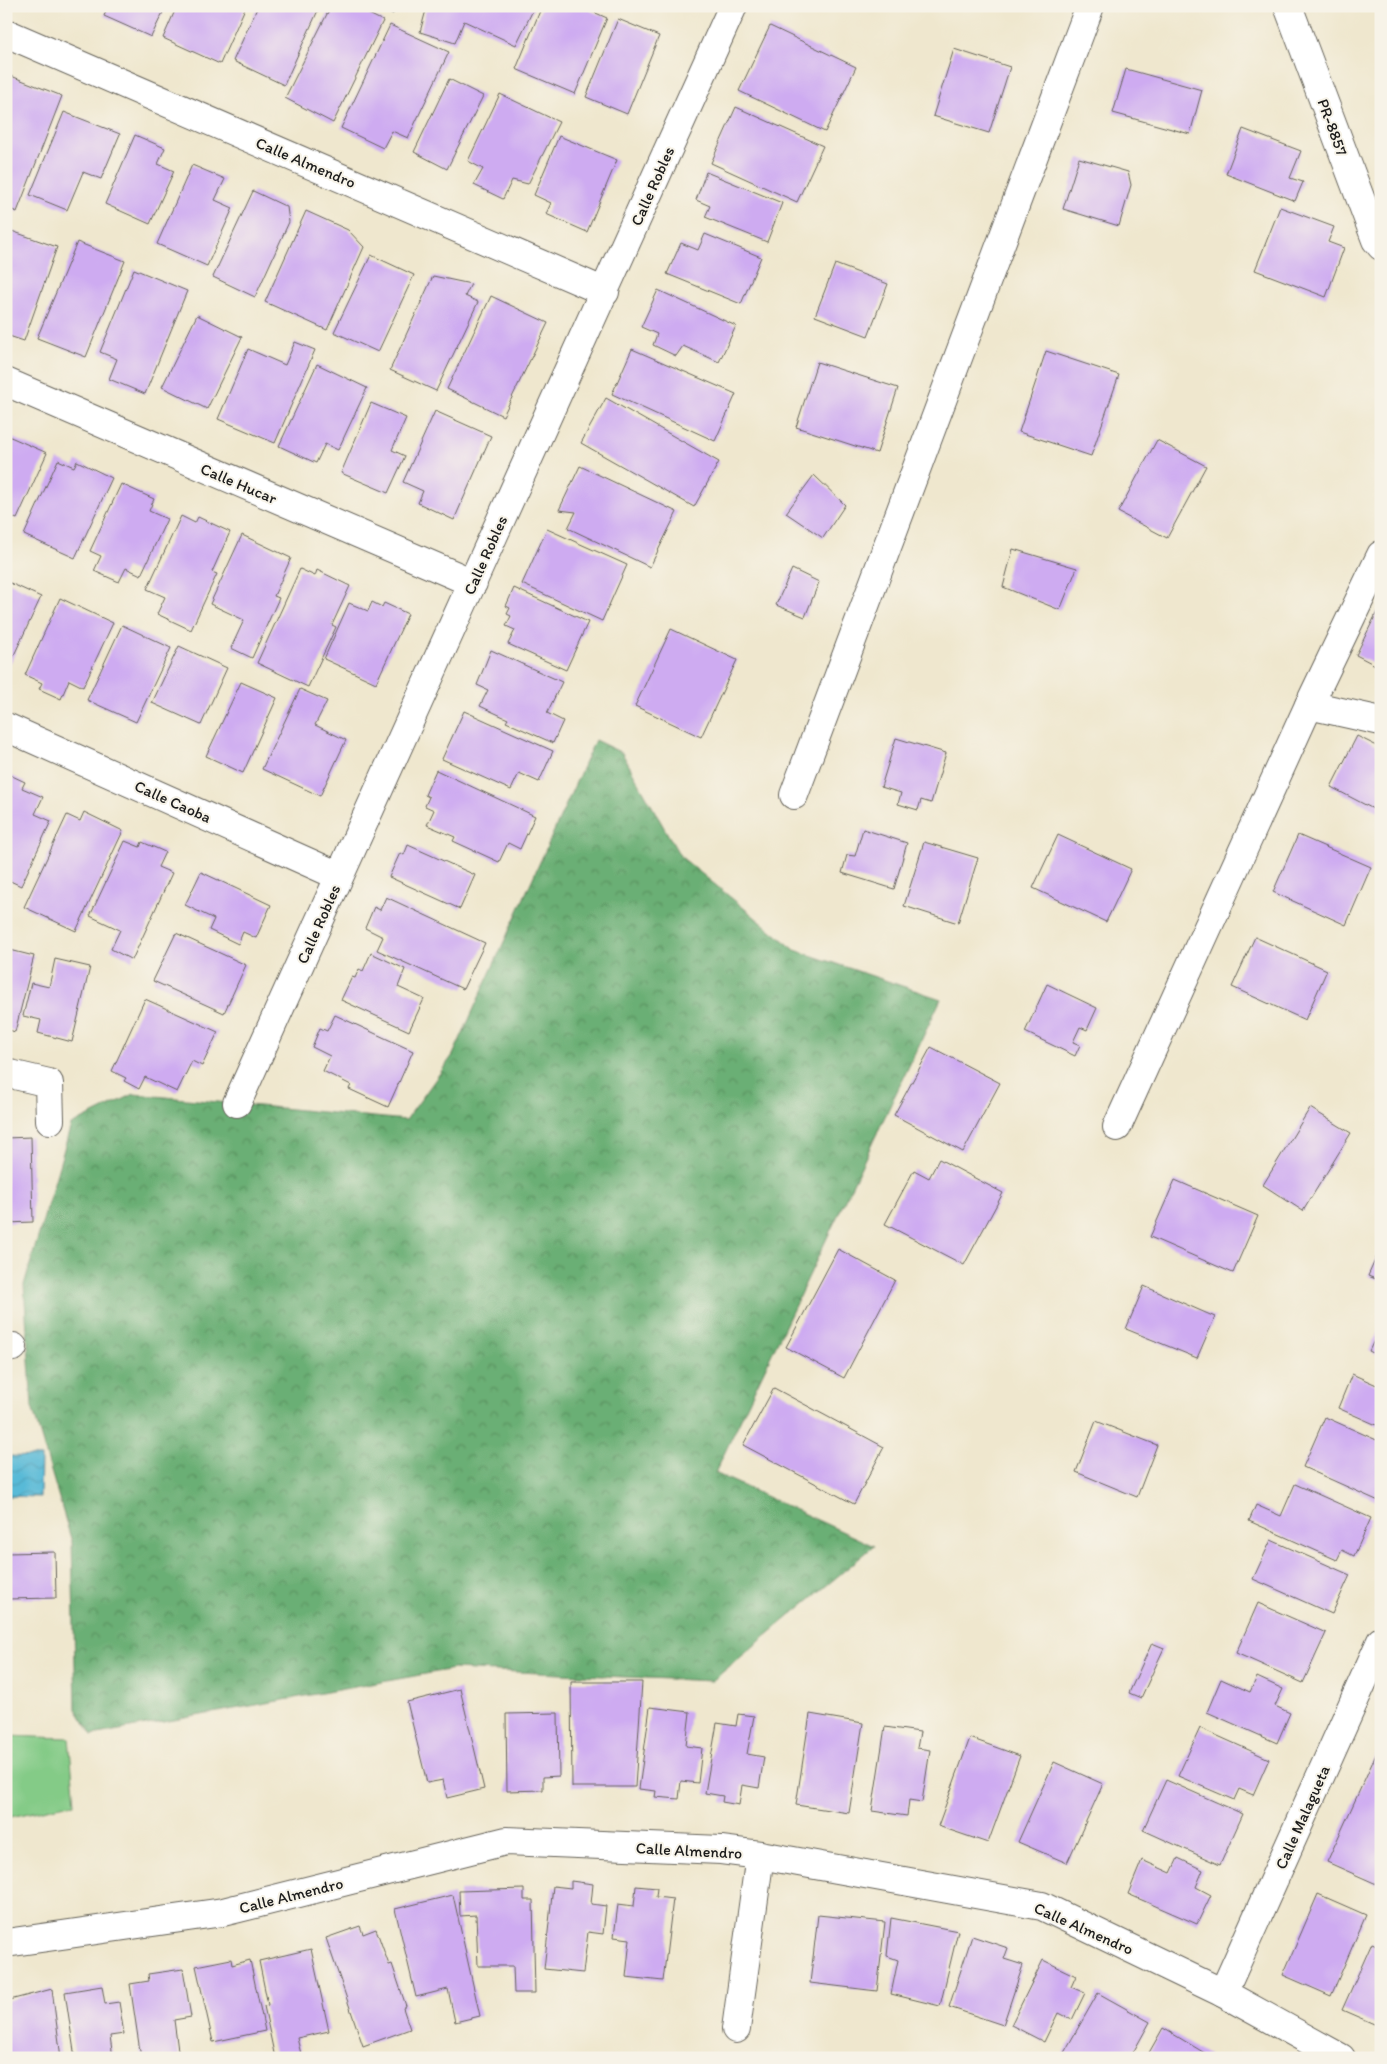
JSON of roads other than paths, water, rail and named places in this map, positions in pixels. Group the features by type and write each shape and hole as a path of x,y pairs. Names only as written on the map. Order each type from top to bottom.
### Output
{"street":[{"name":"Calle Robles","path":"237,1103 733,6"},
{"path":"794,795 1090,6"},
{"name":"PR-8857","path":"1288,6 1376,240 1381,246"},
{"name":"Calle Almendro","path":"6,33 605,292"},
{"name":"Calle Hucar","path":"6,382 473,583"},
{"path":"1117,1127 1309,705 1381,555"},
{"path":"1309,705 1381,721"},
{"name":"Calle Caoba","path":"6,727 339,876"},
{"path":"6,1073 49,1083 50,1120"},
{"name":"Calle Malagueta","path":"1223,1993 1381,1640"},
{"name":"Calle Almendro","path":"6,1943 223,1912 506,1841 721,1850 760,1855 1042,1906 1223,1993 1341,2058"},
{"path":"736,2030 760,1855"}],"water":[{"path":"6,1456 41,1457 40,1497 6,1496"}]}
